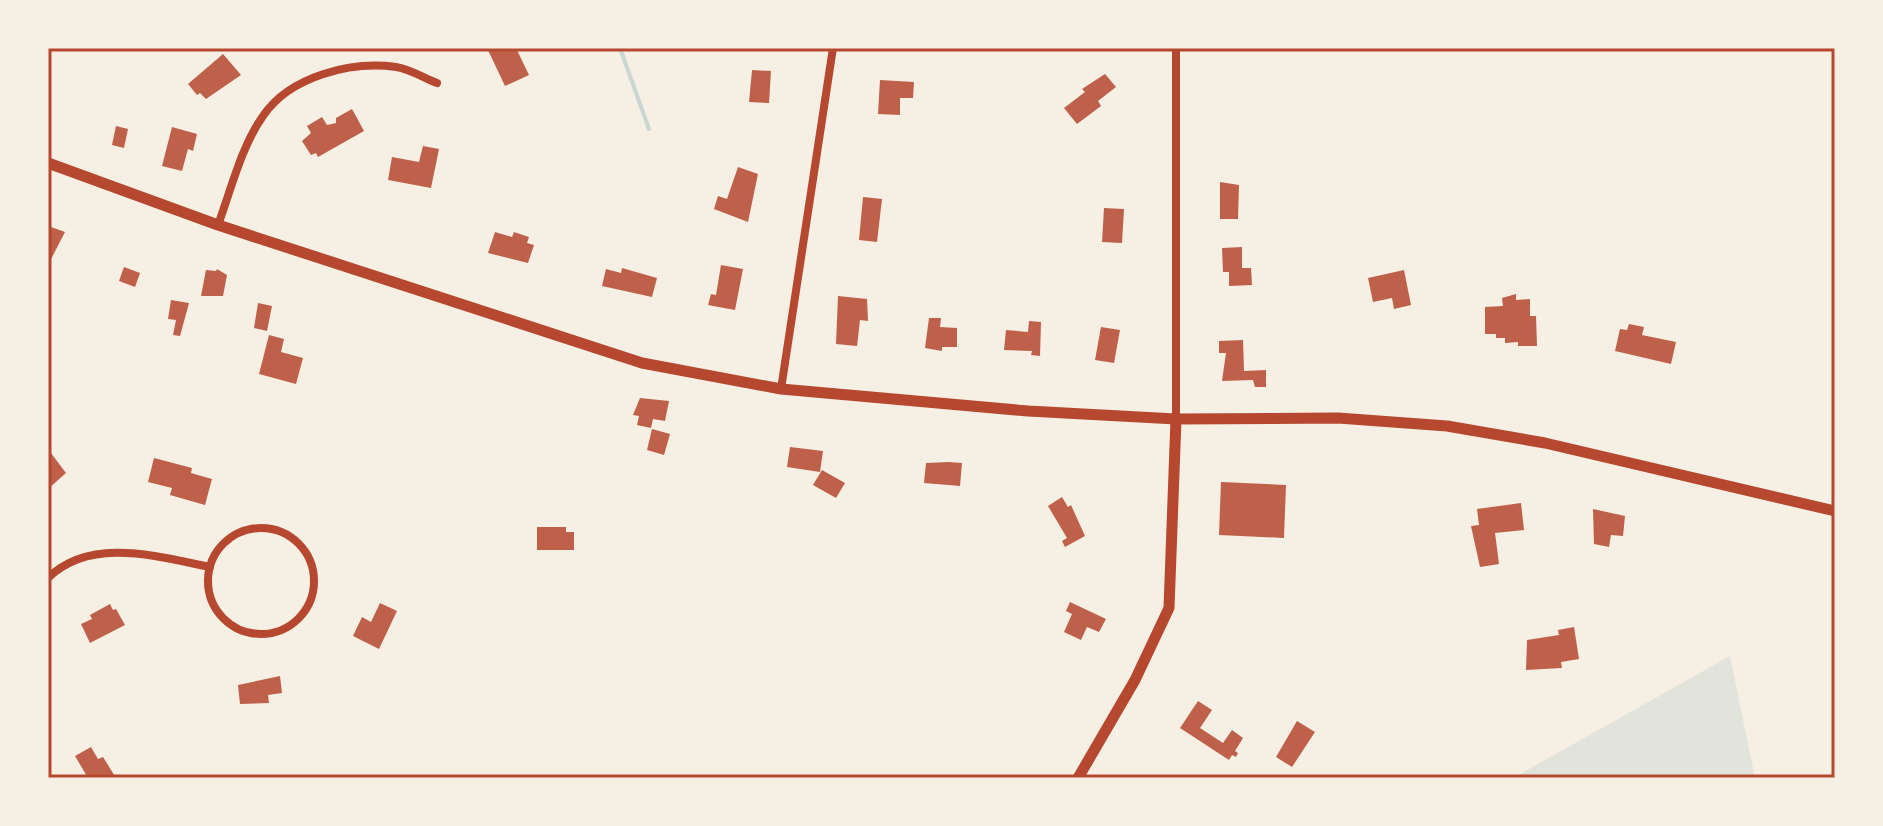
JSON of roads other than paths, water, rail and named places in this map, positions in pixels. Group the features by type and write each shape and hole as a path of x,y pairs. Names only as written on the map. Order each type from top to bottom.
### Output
{"street":[{"path":"781,389 833,48"},
{"path":"1078,778 1135,680 1169,608 1176,419 1176,48"},
{"path":"218,225 246,149 263,115 288,90 349,66 399,67 437,83"},
{"path":"48,163 218,225 642,363 781,389 1028,411 1176,419 1338,418 1447,426 1545,443 1835,511"},
{"path":"246,530 272,530 295,540 307,553 314,587 305,611 286,628 251,633 235,627 221,616 210,593 210,567 218,551 230,538 246,530"},
{"path":"48,578 86,557 127,552 210,567"}],"waterway":[{"path":"620,48 649,129"}]}
